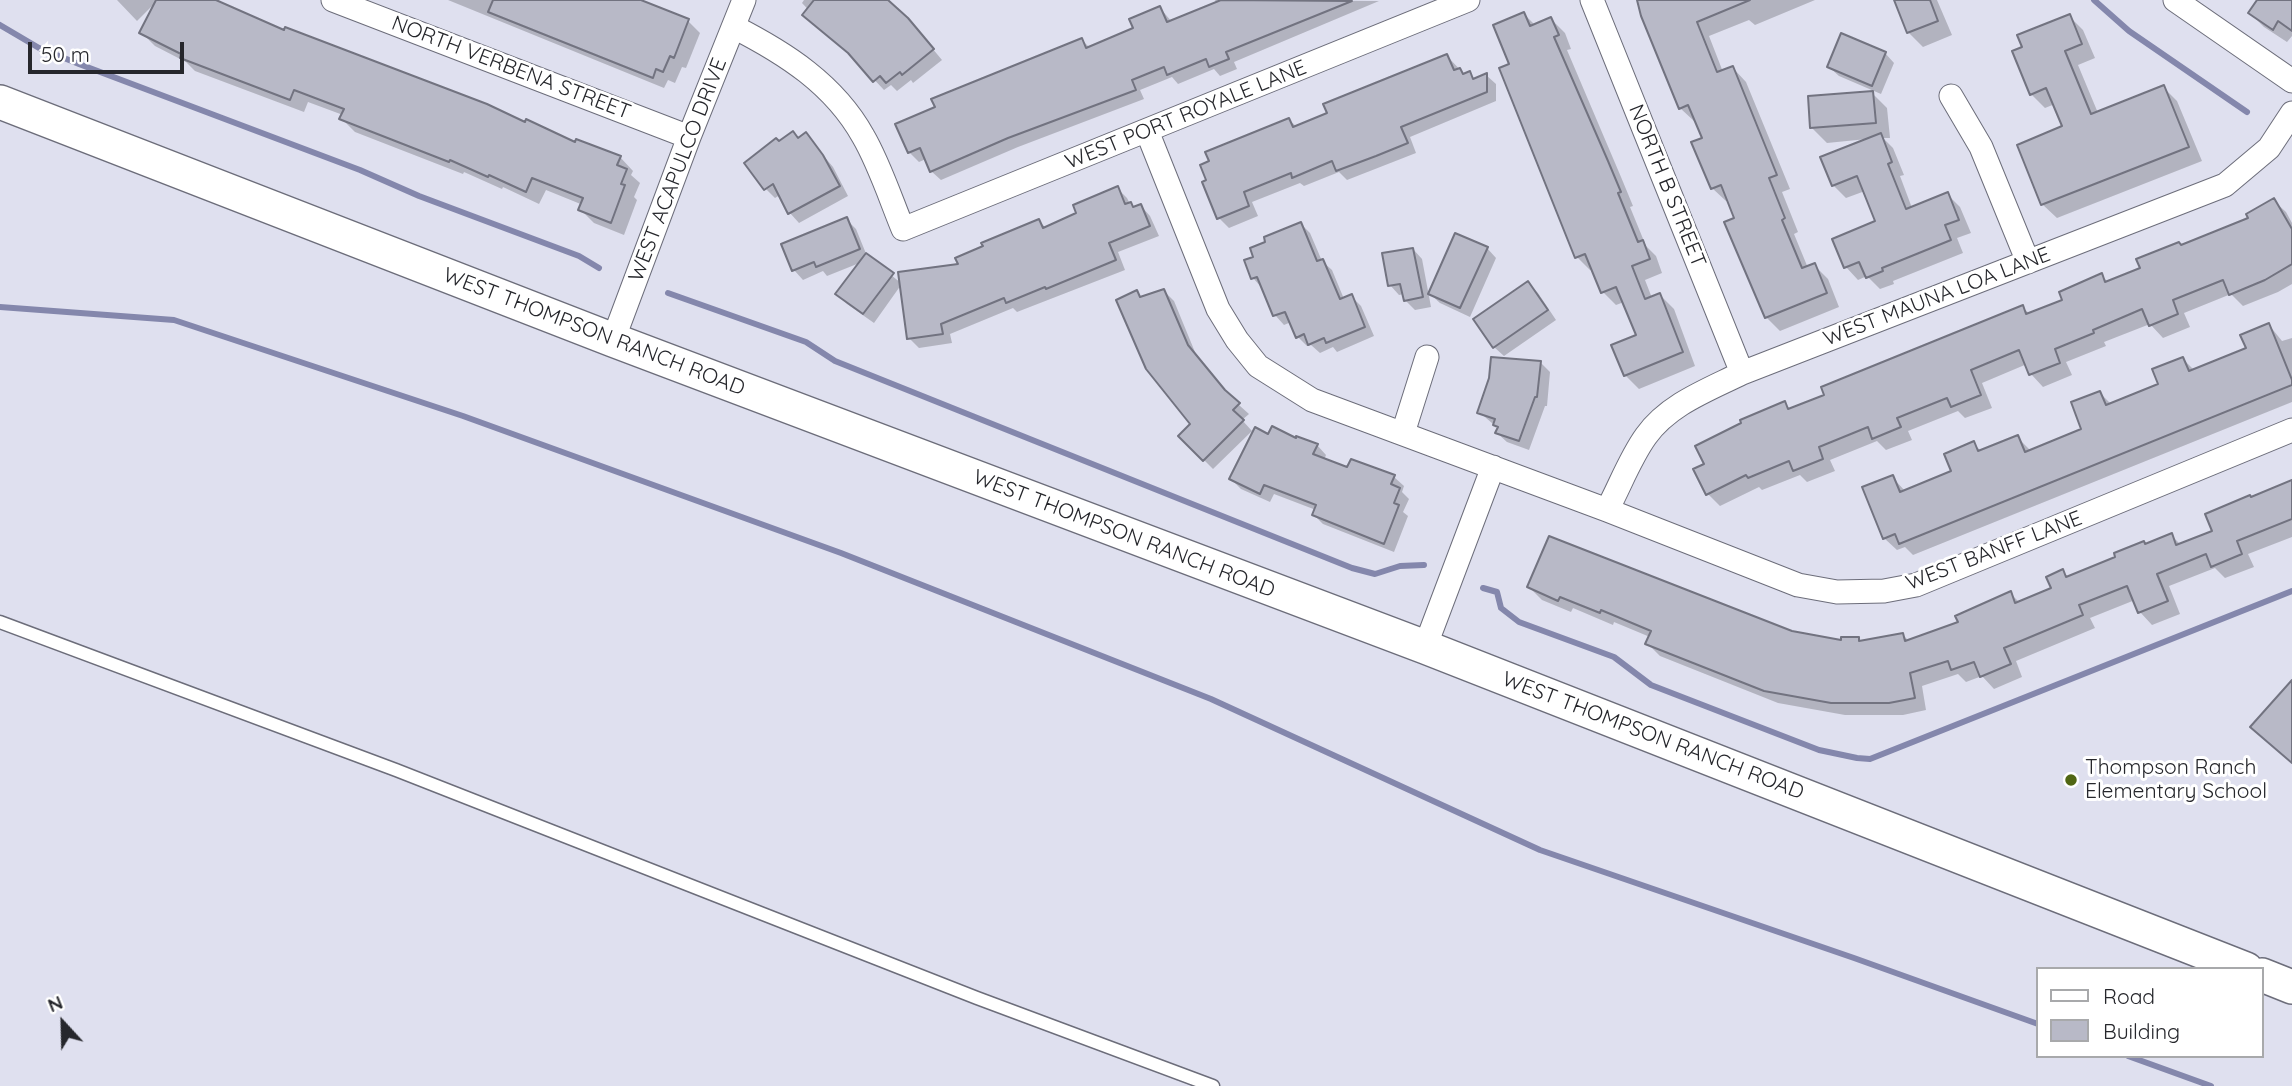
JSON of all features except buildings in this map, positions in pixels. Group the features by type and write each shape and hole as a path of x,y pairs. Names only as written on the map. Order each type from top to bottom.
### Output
{"main road":[{"name":"WEST THOMPSON RANCH ROAD","path":"0,102 613,340 1425,647 2241,967"},
{"path":"2264,976 2292,987"}],"street":[{"name":"NORTH VERBENA STREET","path":"334,0 689,136"},
{"name":"WEST ACAPULCO DRIVE","path":"613,340 689,136 744,0"},
{"name":"WEST PORT ROYALE LANE","path":"734,27 794,61 842,106 863,136 903,229 1468,0"},
{"name":"NORTH B STREET","path":"1591,0 1742,373"},
{"path":"2175,0 2292,81"},
{"path":"1951,96 1981,147 2028,262"},
{"name":"WEST MAUNA LOA LANE","path":"1607,510 1646,436 1664,417 1686,401 1742,373 2225,185 2269,148 2292,113"},
{"name":"WEST BANFF LANE","path":"1147,131 1218,309 1237,340 1258,366 1312,400 1607,510 1798,586 1837,592 1884,591 1916,585 2292,430"},
{"path":"1403,433 1427,357"},
{"path":"1425,647 1493,467"}],"lane":[{"path":"0,622 396,770 977,998 1213,1086"}],"waterway":[{"path":"2094,0 2129,31 2247,112"},
{"path":"0,25 39,48 579,256 599,268"},
{"path":"668,293 806,342 835,361 1352,568 1375,574 1400,566 1424,565"},
{"path":"0,307 174,320 463,416 841,553 1211,699 1540,850 2036,1023"},
{"path":"1483,588 1497,592 1501,608 1519,622 1614,657 1651,685 1819,750 1870,759 2292,591"},
{"path":"2134,1058 2211,1086"}],"place":[{"name":"Thompson Ranch Elementary School","path":"2071,780"}]}
